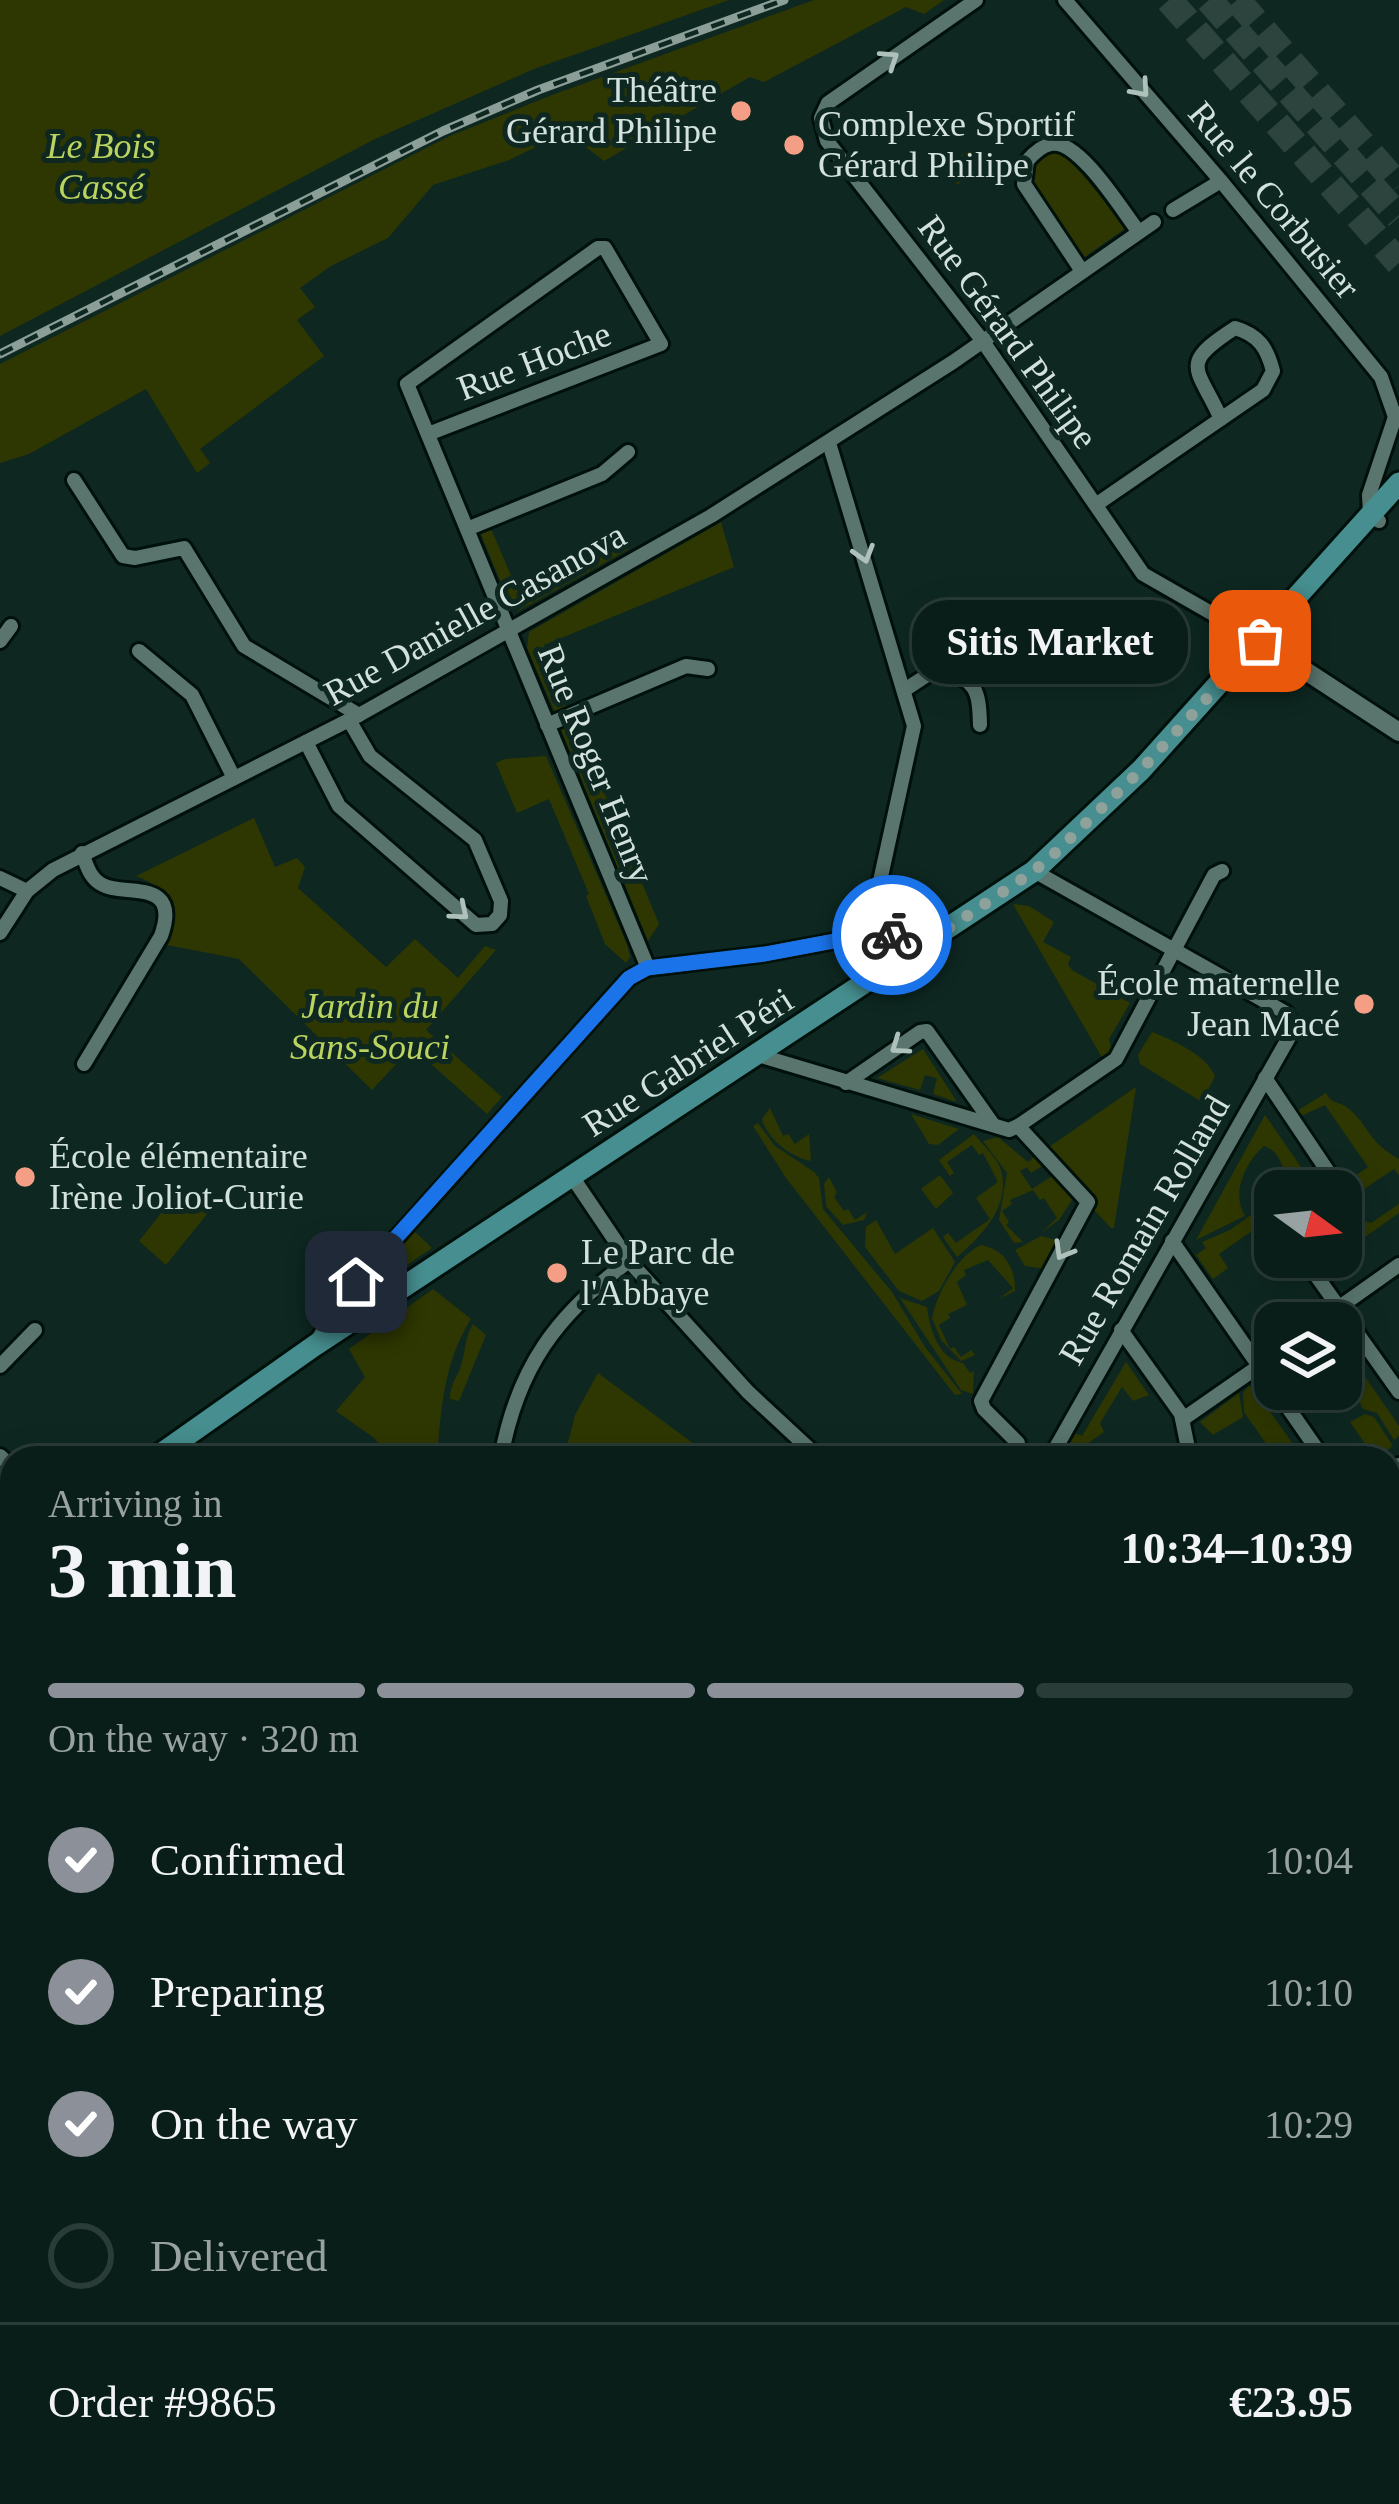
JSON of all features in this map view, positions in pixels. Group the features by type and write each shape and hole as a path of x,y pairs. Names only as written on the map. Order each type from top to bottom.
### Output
{"main road":[{"name":"Rue Gabriel Péri","path":"172,1446 314,1346 1034,871 1141,770 1266,634 1281,610 1374,517 1399,483"},
{"name":"Rue Gabriel Péri","path":"1374,517 1399,500"}],"street":[{"name":"Rue Gérard Philipe","path":"976,0 828,103 821,118 827,140 982,340 1143,574 1266,634"},
{"name":"Rue le Corbusier","path":"1065,0 1381,377 1395,417 1369,495 1374,517"},
{"path":"1082,271 1024,184 1027,161 1039,150 1054,143 1076,150 1138,231"},
{"path":"1173,210 1220,181"},
{"name":"Rue Danielle Casanova","path":"0,933 27,891 82,854 354,718 711,516 830,442 1154,222"},
{"name":"Rue Roger Henry","path":"647,968 407,384 598,248 610,253 661,344"},
{"path":"1097,504 1221,419 1263,390 1274,371 1268,352 1253,333 1235,328 1204,348 1197,360 1196,371 1221,419"},
{"name":"Rue Hoche","path":"428,434 661,344"},
{"path":"830,442 914,726 868,936"},
{"path":"467,529 602,474 628,452"},
{"path":"74,480 123,556 184,548 244,646 354,718 370,756 475,840 501,901 500,915 492,924 476,926 339,806 306,742"},
{"path":"0,641 11,626"},
{"path":"1266,634 1399,732"},
{"path":"140,651 192,695 234,778"},
{"path":"547,725 686,666 707,669"},
{"path":"906,688 940,666 970,681 979,694 980,725"},
{"path":"82,854 91,875 102,885 118,890 134,887 153,895 165,920 159,940 83,1064"},
{"path":"1034,871 1176,950"},
{"path":"758,1055 1009,1130 1116,1059 1214,875 1222,872"},
{"path":"0,878 27,891"},
{"path":"314,1346 340,1300 629,978 647,968 765,954 882,932 922,946"},
{"path":"868,936 886,946 891,960 888,970"},
{"name":"Rue Romain Rolland","path":"1057,1446 1292,1032 1286,1013 1176,950"},
{"path":"846,1083 927,1030 993,1125"},
{"path":"1265,1078 1327,1170"},
{"path":"1018,1126 1088,1202 981,1401 1018,1443"},
{"path":"572,1178 629,1261 729,1372 806,1446"},
{"path":"1172,1241 1254,1361"},
{"path":"504,1446 513,1409 544,1344 591,1289 629,1261"},
{"path":"1346,1302 1399,1265"},
{"path":"1319,1278 1337,1302"},
{"path":"0,1366 34,1330"},
{"path":"1121,1330 1184,1419 1188,1446"},
{"path":"1362,1338 1399,1392"},
{"path":"1184,1419 1254,1370"},
{"path":"1289,1410 1314,1446"}],"green space":[{"name":"Le Bois Cassé","path":"0,0 729,0 534,69 375,139 0,336"},
{"path":"814,0 944,0 924,14 906,7 764,82 750,77 604,161 587,148 538,146 433,185 388,238 331,266 300,288 315,307 297,320 324,356 200,449 210,463 197,473 146,389 29,454 0,463 0,364 450,136"},
{"path":"974,147 984,165 957,185 949,163"},
{"path":"1048,147 1075,153 1126,228 1083,258 1028,182 1031,160"},
{"path":"721,522 734,567 544,645 568,706 555,712 527,648 529,632"},
{"path":"492,531 518,592 627,543 629,549 520,610 508,600 480,532"},
{"path":"574,719 659,924 648,941 560,727"},
{"path":"546,756 627,944 630,957 626,963 605,944 549,799 517,813 496,763"},
{"name":"Jardin du Sans-Souci","path":"254,818 275,867 297,858 305,867 298,888 386,967 415,939 458,978 485,946 496,950 426,1030 502,1097 487,1114 412,1047 372,1090 239,959 167,945 172,922 169,903 158,888 136,876"},
{"path":"1013,904 1029,906 1054,922 1043,942 1071,957 1072,970 1130,1003 1109,1039 1112,1053 1104,1061"},
{"path":"1152,1032 1188,1049 1210,1068 1215,1076 1202,1102 1140,1064 1138,1055"},
{"path":"923,1049 957,1102 933,1094 937,1078 925,1075 920,1090 877,1078"},
{"path":"1136,1087 1111,1228 1092,1208 1091,1191 1049,1147"},
{"path":"1326,1093 1399,1159 1399,1175 1394,1169 1362,1190 1362,1171 1368,1167 1325,1105 1301,1116 1297,1111"},
{"path":"770,1108 783,1136 788,1134 795,1144 809,1134 811,1161 788,1151 769,1134 762,1119"},
{"path":"911,1114 959,1129 938,1145 929,1144"},
{"path":"1265,1115 1303,1170 1284,1170 1278,1157 1264,1146 1242,1179 1239,1198 1245,1216 1196,1240"},
{"path":"758,1123 775,1146 819,1178 823,1209 892,1292 925,1347 962,1394 955,1395 786,1178 753,1126"},
{"path":"974,1134 998,1163 1003,1187 990,1222 957,1257 943,1237 948,1233 956,1243 990,1219 976,1198 998,1182 983,1153 979,1155 972,1145 947,1162 954,1173 950,1176 939,1160"},
{"path":"998,1137 1028,1162 1036,1155 1044,1165 1031,1173 1027,1167 1020,1171 1032,1189 1057,1173 1074,1197 1059,1220 1041,1233 1057,1218 1044,1198 1040,1200 1033,1190 1010,1200 1012,1204 1002,1211 1009,1222 1006,1225 1023,1242 1014,1243 999,1220 1007,1173 983,1141"},
{"path":"940,1175 953,1193 936,1209 921,1189"},
{"path":"829,1177 844,1211 848,1209 855,1220 867,1212 864,1220 843,1225 826,1206 824,1184"},
{"path":"178,1192 207,1214 166,1265 139,1241"},
{"path":"1399,1204 1399,1213 1362,1239 1362,1220 1371,1223"},
{"path":"1254,1213 1254,1230 1219,1254 1228,1268 1213,1279 1196,1255 1206,1248 1202,1242"},
{"path":"876,1220 895,1254 933,1228 955,1262 939,1291 922,1301 899,1291 865,1247 866,1227"},
{"path":"413,1230 432,1248 351,1300"},
{"path":"1041,1236 1060,1241 1045,1269 1025,1266 1015,1250"},
{"path":"981,1245 1007,1261 1015,1291 999,1299 1013,1288 988,1260 964,1270 966,1275 957,1282 967,1305 948,1314 950,1318 939,1325 950,1349 954,1347 961,1357 971,1350 975,1355 961,1361 941,1340 932,1318 950,1276"},
{"path":"433,1289 471,1319 449,1369 438,1446 380,1446 336,1411 365,1377 349,1349"},
{"path":"900,1298 927,1307 941,1349 970,1373 974,1371 973,1394 961,1390"},
{"path":"473,1324 486,1335 459,1401 450,1399 467,1338"},
{"path":"1126,1362 1149,1395 1133,1401 1122,1387 1100,1423 1104,1432 1084,1446 1067,1444 1074,1433 1082,1436"},
{"path":"1362,1372 1399,1426 1399,1436 1394,1440 1377,1413 1363,1409"},
{"path":"598,1373 697,1446 567,1446 575,1415"},
{"path":"1249,1386 1254,1390 1254,1410 1269,1410 1294,1446 1268,1446 1244,1412 1243,1392"},
{"path":"1239,1393 1243,1417 1213,1435 1200,1422"},
{"path":"1365,1414 1374,1417 1393,1446 1367,1446 1350,1422"}],"tunnel":[{"path":"1169,0 1399,263"},
{"path":"1209,0 1399,217"},
{"path":"1237,0 1399,186"}],"railway":[{"path":"0,354 443,131 538,90 784,0"}],"way so far":[{"path":"892,935 922,946 1034,871 1141,770 1260,641"}],"place":[{"name":"Théâtre Gérard Philipe","path":"741,111"},
{"name":"Complexe Sportif Gérard Philipe","path":"794,145"},
{"name":"Sitis Market","path":"1260,641"},
{"name":"École maternelle Jean Macé","path":"1364,1004"},
{"name":"École élémentaire Irène Joliot-Curie","path":"25,1177"},
{"name":"Le Parc de l'Abbaye","path":"557,1273"}],"route":[{"path":"356,1282 629,978 647,968 765,954 882,932 892,935"}]}
